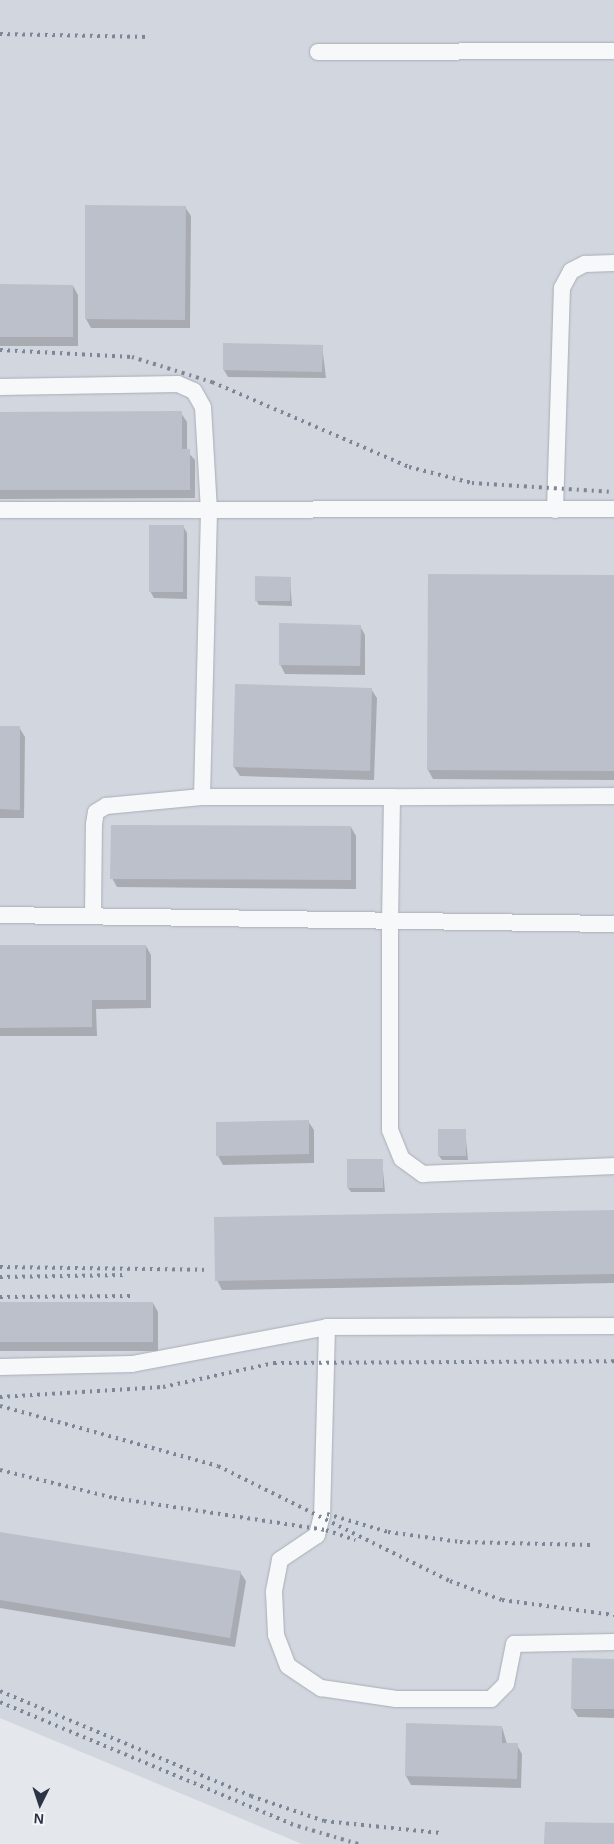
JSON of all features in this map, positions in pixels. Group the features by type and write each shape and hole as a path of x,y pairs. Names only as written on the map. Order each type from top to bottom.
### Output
{"lane":[{"path":"318,52 614,51"},
{"path":"555,510 562,288 571,271 586,264 614,263"},
{"path":"0,387 178,384 194,391 203,407 209,511 202,797"},
{"path":"0,510 614,509"},
{"path":"93,915 96,812 106,806 202,797 614,796"},
{"path":"392,797 390,1130 402,1159 423,1174 614,1166"},
{"path":"0,915 390,919 614,924"},
{"path":"0,1367 132,1364 328,1327 614,1326"},
{"path":"328,1327 322,1515 317,1535 280,1560 274,1592 276,1635 288,1666 321,1688 396,1699 491,1699 501,1694 506,1684 514,1644 614,1642"}],"shaded area":[{"path":"0,0 614,0 614,1844 302,1844 0,1718"}],"building":[{"path":"85,205 186,206 185,320 85,319"},
{"path":"0,284 73,285 73,337 0,337"},
{"path":"223,343 323,345 322,372 223,370"},
{"path":"182,411 182,449 190,449 190,490 0,490 0,412"},
{"path":"149,525 184,525 183,592 149,592"},
{"path":"428,574 614,575 614,771 427,770"},
{"path":"255,576 291,577 290,601 255,601"},
{"path":"279,623 361,625 360,666 279,665"},
{"path":"235,684 372,688 370,771 233,767"},
{"path":"0,726 20,726 20,810 0,809"},
{"path":"111,825 351,826 351,880 110,879"},
{"path":"0,945 146,945 146,1000 92,1000 92,1027 0,1028"},
{"path":"309,1120 309,1154 216,1156 216,1122"},
{"path":"438,1129 466,1129 466,1156 438,1156"},
{"path":"347,1159 383,1159 383,1188 347,1188"},
{"path":"614,1210 614,1274 215,1281 214,1217"},
{"path":"0,1302 153,1302 153,1342 0,1342"},
{"path":"0,1532 241,1571 230,1638 0,1600"},
{"path":"572,1658 614,1659 614,1709 571,1709"},
{"path":"406,1723 502,1726 502,1743 518,1743 517,1779 405,1776"},
{"path":"545,1822 614,1823 614,1844 544,1844"}],"railway":[{"path":"0,34 149,37"},
{"path":"0,350 132,357 212,382 409,467 472,483 614,492"},
{"path":"0,1267 204,1270"},
{"path":"0,1277 127,1275"},
{"path":"0,1297 134,1296"},
{"path":"0,1397 163,1387 274,1363 614,1361"},
{"path":"0,1406 218,1466 450,1581 502,1600 614,1615"},
{"path":"0,1470 114,1498 326,1530 355,1540"},
{"path":"327,1514 388,1532 460,1542 591,1545"},
{"path":"0,1691 251,1796 324,1821 440,1833"},
{"path":"0,1702 291,1824 358,1844"}]}
